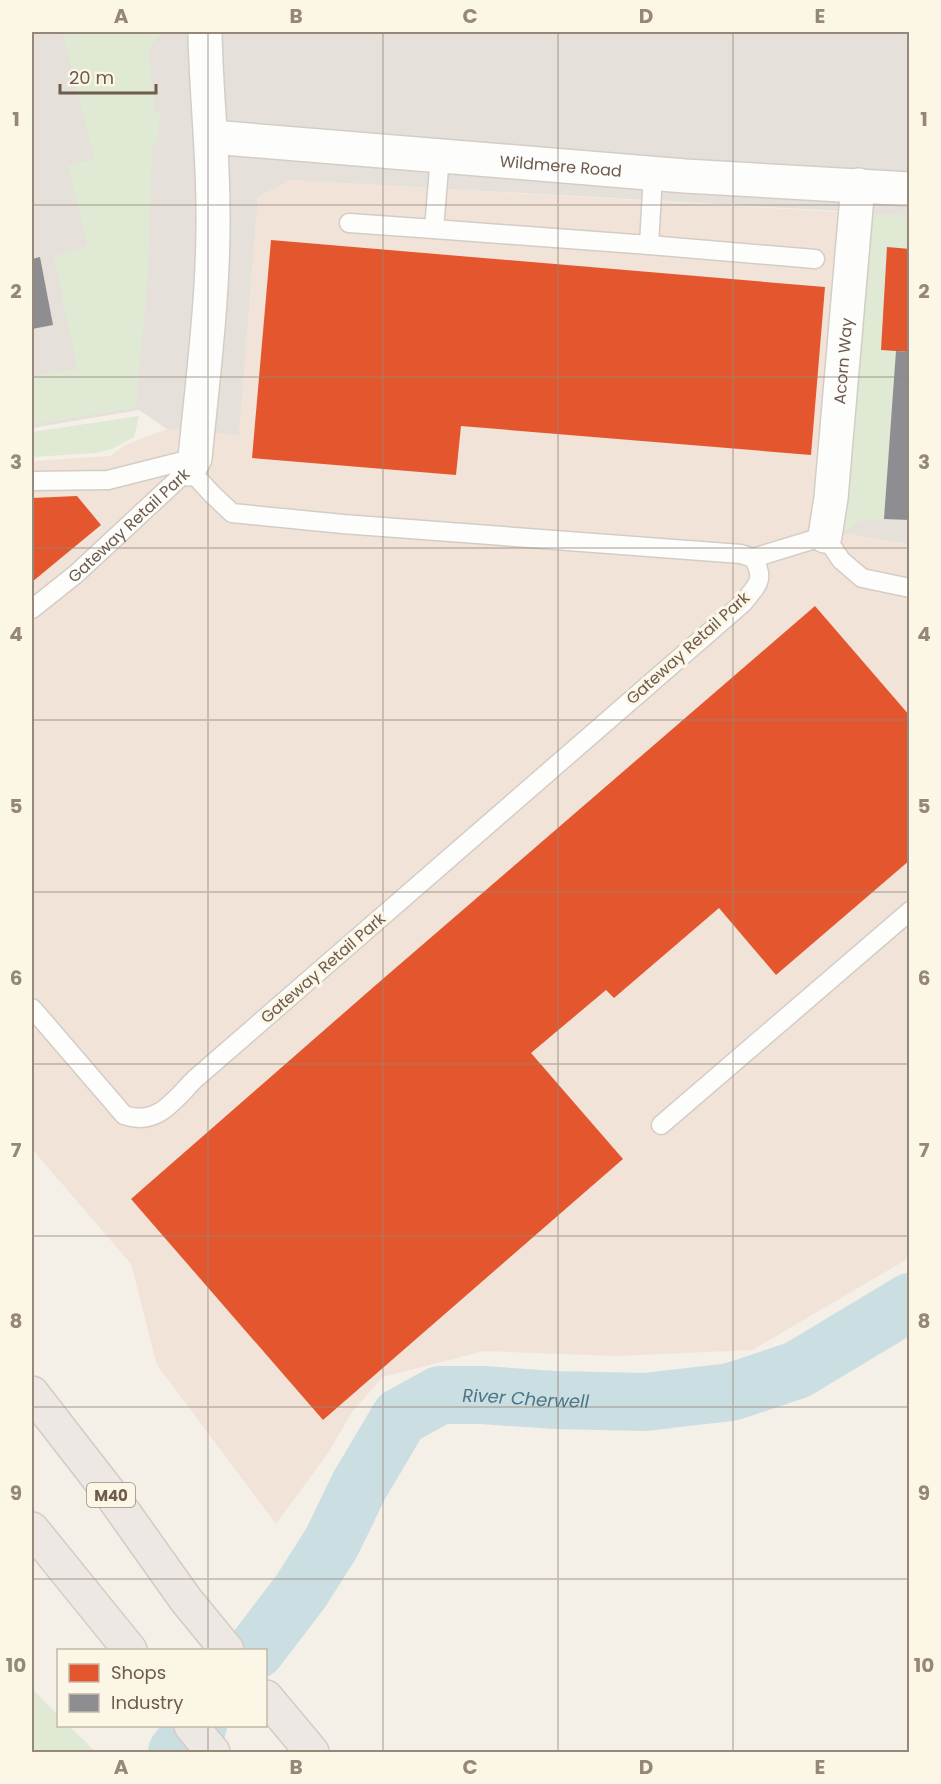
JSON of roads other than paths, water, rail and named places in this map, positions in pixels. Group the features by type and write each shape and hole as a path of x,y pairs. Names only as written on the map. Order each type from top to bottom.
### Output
{"highway":[{"name":"M40","path":"32,1376 115,1500 186,1600 226,1649"},
{"name":"M40","path":"32,1393 115,1500"},
{"path":"32,1529 129,1649"},
{"path":"267,1697 312,1752"},
{"path":"193,1727 213,1752"}],"street":[{"path":"192,463 210,297 213,212 212,137 206,32"},
{"name":"Wildmere Road","path":"212,137 653,174 909,189"},
{"name":"Acorn Way","path":"825,536 831,498 858,185"}],"lane":[{"path":"434,229 440,156"},
{"path":"649,246 653,174"},
{"path":"349,223 815,259"},
{"path":"32,481 108,480 192,463"},
{"name":"Gateway Retail Park","path":"32,609 76,574 192,463 232,513 343,524 741,554 753,558 759,569 760,582 743,603 195,1079 158,1115 136,1120 124,1115 32,1008"},
{"path":"32,492 76,481"},
{"path":"753,558 825,536 841,560 862,578 909,588"},
{"path":"661,1125 909,910"}],"waterway":[{"name":"River Cherwell","path":"257,1649 301,1591 332,1542 359,1486 400,1417 440,1395 645,1402 731,1392 797,1370 910,1302"},
{"name":"River Cherwell","path":"177,1752 197,1727"}]}
